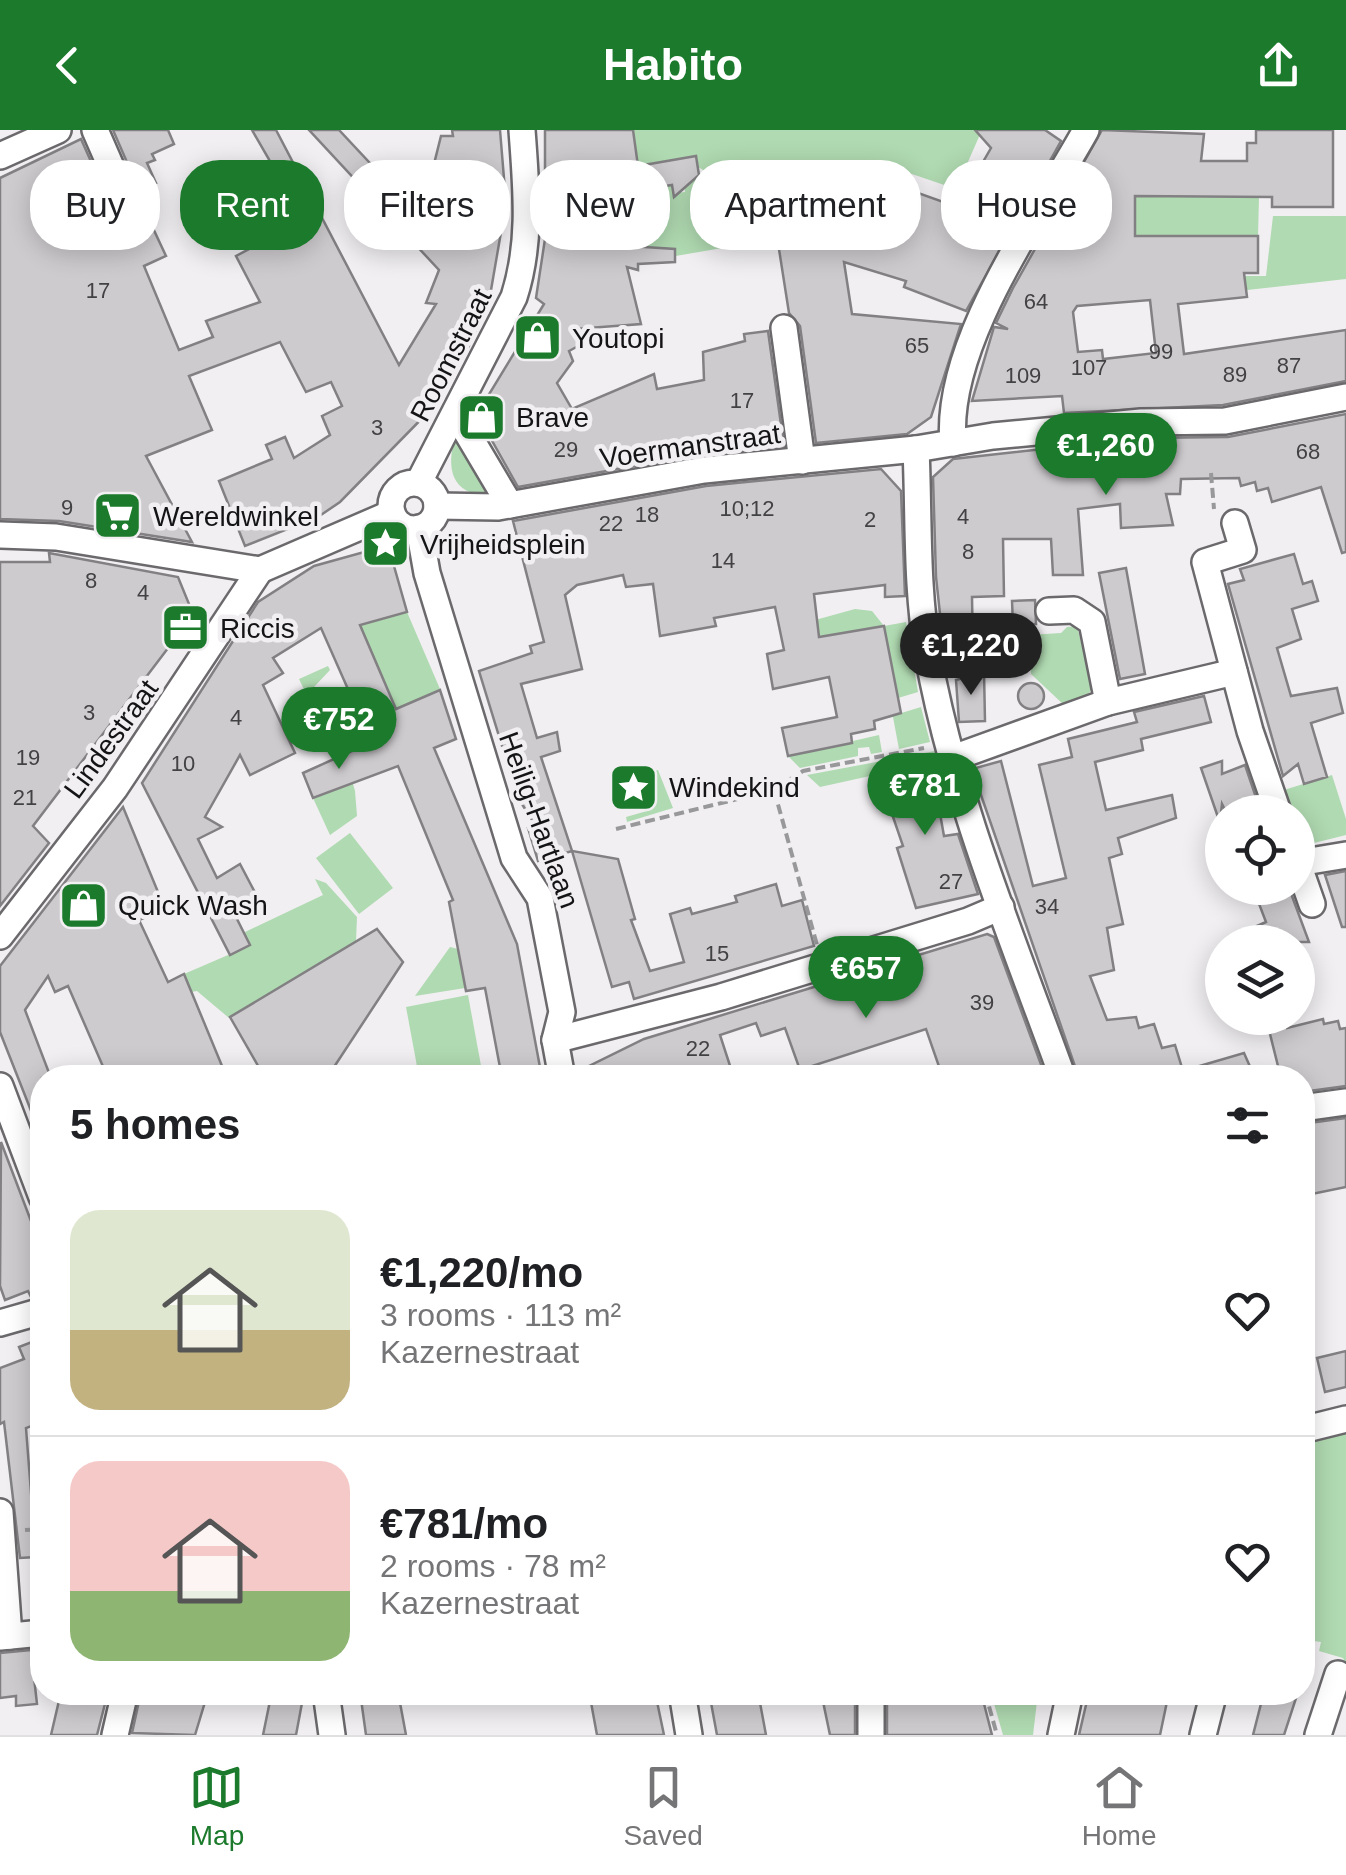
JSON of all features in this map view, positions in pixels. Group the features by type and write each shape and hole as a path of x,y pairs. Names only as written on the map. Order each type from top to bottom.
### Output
{"street":[{"path":"0,156 58,130"},
{"path":"96,130 109,160"},
{"name":"Roomstraat","path":"419,482 514,297 523,269 527,205 522,130"},
{"path":"952,442 953,398 986,311 1023,235 1083,131"},
{"path":"784,328 802,461"},
{"name":"Voermanstraat","path":"437,506 510,506 704,470 952,442 1141,422 1225,421 1346,397"},
{"path":"456,414 510,506"},
{"path":"916,449 925,636 950,750 1057,1065"},
{"path":"419,482 432,491 437,506 434,518 419,528 400,524 392,513 394,493 405,484 419,482"},
{"path":"0,535 56,538 260,570 392,513"},
{"path":"1235,523 1244,550 1205,562 1273,795"},
{"name":"Heilig-Hartlaan","path":"419,528 427,574 514,858 540,898 562,1012 554,1040 559,1065"},
{"name":"Lindestraat","path":"0,936 115,788 260,570"},
{"path":"1048,611 1074,610 1086,614 1092,622 1108,702"},
{"path":"950,750 1108,702 1234,672"},
{"path":"1315,861 1346,856"},
{"path":"554,1040 823,965 1001,907"},
{"path":"0,1086 30,1165"},
{"path":"1315,1106 1346,1102"},
{"path":"0,1323 30,1315"},
{"path":"1315,1427 1346,1419"},
{"path":"0,1512 5,1637 30,1635"},
{"path":"1318,1735 1338,1674"},
{"path":"115,1735 122,1705"},
{"path":"328,1705 332,1735"},
{"path":"684,1705 690,1735"},
{"path":"871,1705 871,1735"},
{"path":"1062,1735 1068,1705"},
{"path":"1203,1735 1211,1705"}],"path":[{"path":"616,829 774,790 804,771 950,750"},
{"path":"774,790 823,965"},
{"path":"989,1705 997,1735"}],"green space":[{"path":"633,130 982,130 969,160 941,160 941,184 921,177 921,160 696,160 695,156 670,160 620,160"},
{"path":"690,179 690,250 711,250 664,258 662,250 670,250 670,180 674,193 685,192 684,182"},
{"path":"1135,185 1143,196 1259,197 1258,236 1135,236"},
{"path":"1273,216 1346,216 1346,279 1184,297 1176,276 1266,276"},
{"path":"455,437 489,496 466,490 454,478 451,459"},
{"path":"855,609 872,611 884,626 906,622 918,692 898,698 884,627 810,639 808,622"},
{"path":"407,612 440,689 396,709 360,625"},
{"path":"1077,626 1092,688 1088,695 1064,705 1031,674 1029,635 1061,633 1067,627"},
{"path":"328,666 330,670 314,687 339,733 355,791 357,816 330,835 313,798 348,782 299,679"},
{"path":"921,707 930,742 899,749 893,717 885,718"},
{"path":"879,735 882,752 871,754 869,747 858,748 858,756 800,768 788,756"},
{"path":"935,751 938,761 820,787 807,775"},
{"path":"658,770 673,808 627,822 626,817 647,811 643,795 622,800 618,779"},
{"path":"1332,775 1346,819 1346,835 1315,843 1315,795 1286,795 1284,790"},
{"path":"350,833 393,888 359,914 316,858"},
{"path":"315,879 326,883 357,917 356,941 229,1018 197,991 191,992 184,974 249,946 243,933 323,895"},
{"path":"450,947 458,949 465,988 415,996"},
{"path":"468,995 481,1065 417,1065 406,1007"},
{"path":"1346,1428 1346,1664 1343,1658 1319,1651 1321,1642 1315,1641 1315,1436"},
{"path":"994,1705 1037,1705 1033,1735 1003,1735"}],"building":[{"path":"113,130 168,130 174,144 152,154 155,160 126,160"},
{"path":"252,130 276,130 292,160 269,160"},
{"path":"309,130 339,130 367,160 344,160 344,168"},
{"path":"452,130 500,130 502,160 435,160 441,136 453,136"},
{"path":"545,130 633,130 637,160 545,160"},
{"path":"975,130 1045,130 1061,141 1050,160 984,160 991,148"},
{"path":"1102,130 1204,134 1201,161 1247,161 1247,143 1256,143 1256,130 1333,130 1333,207 1272,207 1272,197 1135,196 1135,236 1258,236 1258,273 1244,273 1247,297 1178,304 1184,354 1346,330 1346,381 1223,405 1064,413 1062,396 972,401 994,327 1008,329 996,323 1034,250 1112,250 1112,160 1085,160","holes":["1150,300 1156,353 1103,359 1102,350 1078,352 1073,312 1077,306"]},
{"path":"81,139 90,160 37,160"},
{"path":"696,156 697,160 690,160 690,183 674,197 670,160"},
{"path":"30,164 30,250 160,250 160,243 166,256 144,266 179,350 213,337 206,321 260,302 236,256 247,250 324,250 324,222 399,365 436,304 426,303 439,270 420,250 498,250 490,296 468,348 437,394 442,398 340,502 318,517 245,546 219,481 272,459 266,445 285,437 294,458 330,435 322,416 342,406 331,382 306,392 280,342 189,376 212,430 146,456 192,542 59,521 0,519 0,178"},
{"path":"921,194 941,201 941,250 1000,250 966,311 904,287 906,281 844,262 852,314 961,324 931,417 907,434 816,443 800,326 789,313 779,250 921,250"},
{"path":"675,249 675,262 638,264 638,270 627,267 641,324 574,329 582,344 569,351 573,361 557,383 572,409 654,374 657,389 704,380 703,352 745,341 744,334 768,331 784,446 701,454 518,487 477,414 544,304 536,298 543,250"},
{"path":"1346,414 1346,552 1342,553 1321,487 1272,502 1268,488 1257,491 1255,482 1241,486 1239,478 1181,479 1180,494 1166,494 1173,525 1121,528 1120,504 1078,509 1083,575 1053,575 1051,539 1003,539 1004,596 972,597 973,650 944,651 936,577 933,477 953,459 1142,438 1228,437"},
{"path":"881,469 901,491 905,596 885,597 885,585 814,594 819,637 884,626 901,713 874,721 875,729 851,734 852,743 788,756 782,728 837,717 829,677 773,689 767,654 784,650 775,607 714,618 716,626 660,636 653,584 626,587 623,575 577,585 565,595 582,669 521,684 537,738 557,732 560,751 541,757 572,851 538,861 528,828 536,826 518,798 479,671 532,653 530,646 544,642 513,521 706,486"},
{"path":"382,547 390,552 407,612 360,625 396,709 440,690 456,739 434,748 517,944 540,1065 500,1065 485,988 466,991 449,902 453,900 398,766 313,798 303,773 354,750 349,738 366,730 321,628 273,658 283,673 263,685 295,753 250,775 240,755 205,817 222,827 198,839 217,878 240,864 259,900 234,913 250,945 230,955 142,783 258,602 314,566"},
{"path":"49,553 178,577 200,631 188,648 181,631 33,826 49,843 0,906 0,562 50,562"},
{"path":"1294,554 1303,584 1312,581 1318,601 1292,609 1301,639 1277,648 1291,696 1337,688 1343,713 1311,723 1327,777 1304,784 1298,764 1283,776 1228,584 1244,580 1240,569"},
{"path":"1126,568 1145,674 1120,679 1099,573"},
{"path":"1035,600 1036,624 1013,625 1012,601"},
{"path":"984,672 985,721 959,722 956,680"},
{"path":"1031,683 1040,687 1044,696 1040,705 1031,709 1022,705 1018,696 1022,687"},
{"path":"1204,696 1211,722 1141,739 1143,750 1095,762 1106,810 1172,795 1176,818 1118,838 1122,854 1109,858 1123,924 1107,928 1114,970 1090,976 1107,1020 1136,1017 1139,1028 1154,1024 1162,1048 1175,1045 1181,1065 1074,1065 972,769 1001,761 1033,886 1066,878 1039,765 1072,757 1068,739 1137,722 1134,712"},
{"path":"1222,761 1222,774 1245,765 1255,795 1210,795 1201,768"},
{"path":"931,763 944,836 958,834 978,894 916,908 897,848 903,846 890,808 883,810 874,778"},
{"path":"123,807 165,909 139,920 168,982 184,974 222,1065 102,1065 68,986 55,992 48,976 25,1010 46,1065 30,1065 30,1108 0,1032 0,966"},
{"path":"572,851 618,859 635,919 631,920 650,971 684,962 670,914 690,908 692,914 737,902 735,896 776,884 782,906 802,900 814,946 634,999 629,982 612,987"},
{"path":"1346,871 1346,927 1342,927 1325,875"},
{"path":"1260,905 1295,905 1303,925 1259,925 1266,922"},
{"path":"377,929 403,962 335,1065 258,1065 230,1017"},
{"path":"987,934 994,937 1041,1065 938,1065 926,1029 815,1065 798,1065 785,1028 761,1036 756,1023 720,1035 730,1065 591,1065 644,1039"},
{"path":"1315,1021 1338,1021 1340,1029 1346,1028 1346,1086 1315,1090 1315,1065 1278,1065 1270,1035 1315,1035"},
{"path":"1244,1053 1249,1065 1203,1065"},
{"path":"1346,1118 1346,1187 1315,1193 1315,1122"},
{"path":"1,1142 30,1218 30,1295 28,1291 5,1300 0,1286"},
{"path":"30,1343 30,1426 26,1428 30,1557 20,1558 4,1422 0,1424 0,1368 24,1359 19,1347"},
{"path":"1346,1351 1346,1387 1325,1392 1317,1358"},
{"path":"30,1650 30,1705 16,1706 16,1696 0,1698 0,1653"},
{"path":"58,1705 105,1705 97,1735 51,1735"},
{"path":"138,1705 204,1705 195,1735 132,1733"},
{"path":"269,1705 302,1705 296,1735 263,1735"},
{"path":"362,1705 400,1705 406,1735 366,1735"},
{"path":"591,1705 658,1705 664,1735 597,1735"},
{"path":"711,1705 760,1705 766,1735 717,1735"},
{"path":"824,1705 855,1705 855,1735 830,1735"},
{"path":"887,1705 984,1705 992,1735 887,1735"},
{"path":"1086,1705 1166,1705 1160,1735 1079,1735"},
{"path":"1261,1705 1294,1705 1284,1735 1253,1735"}],"place":[{"name":"Youtopi","path":"537,338"},
{"name":"Brave","path":"481,417"},
{"name":"Wereldwinkel","path":"118,516"},
{"name":"Vrijheidsplein","path":"385,544"},
{"name":"Riccis","path":"185,628"},
{"name":"Windekind","path":"634,787"},
{"name":"Quick Wash","path":"83,905"}]}
